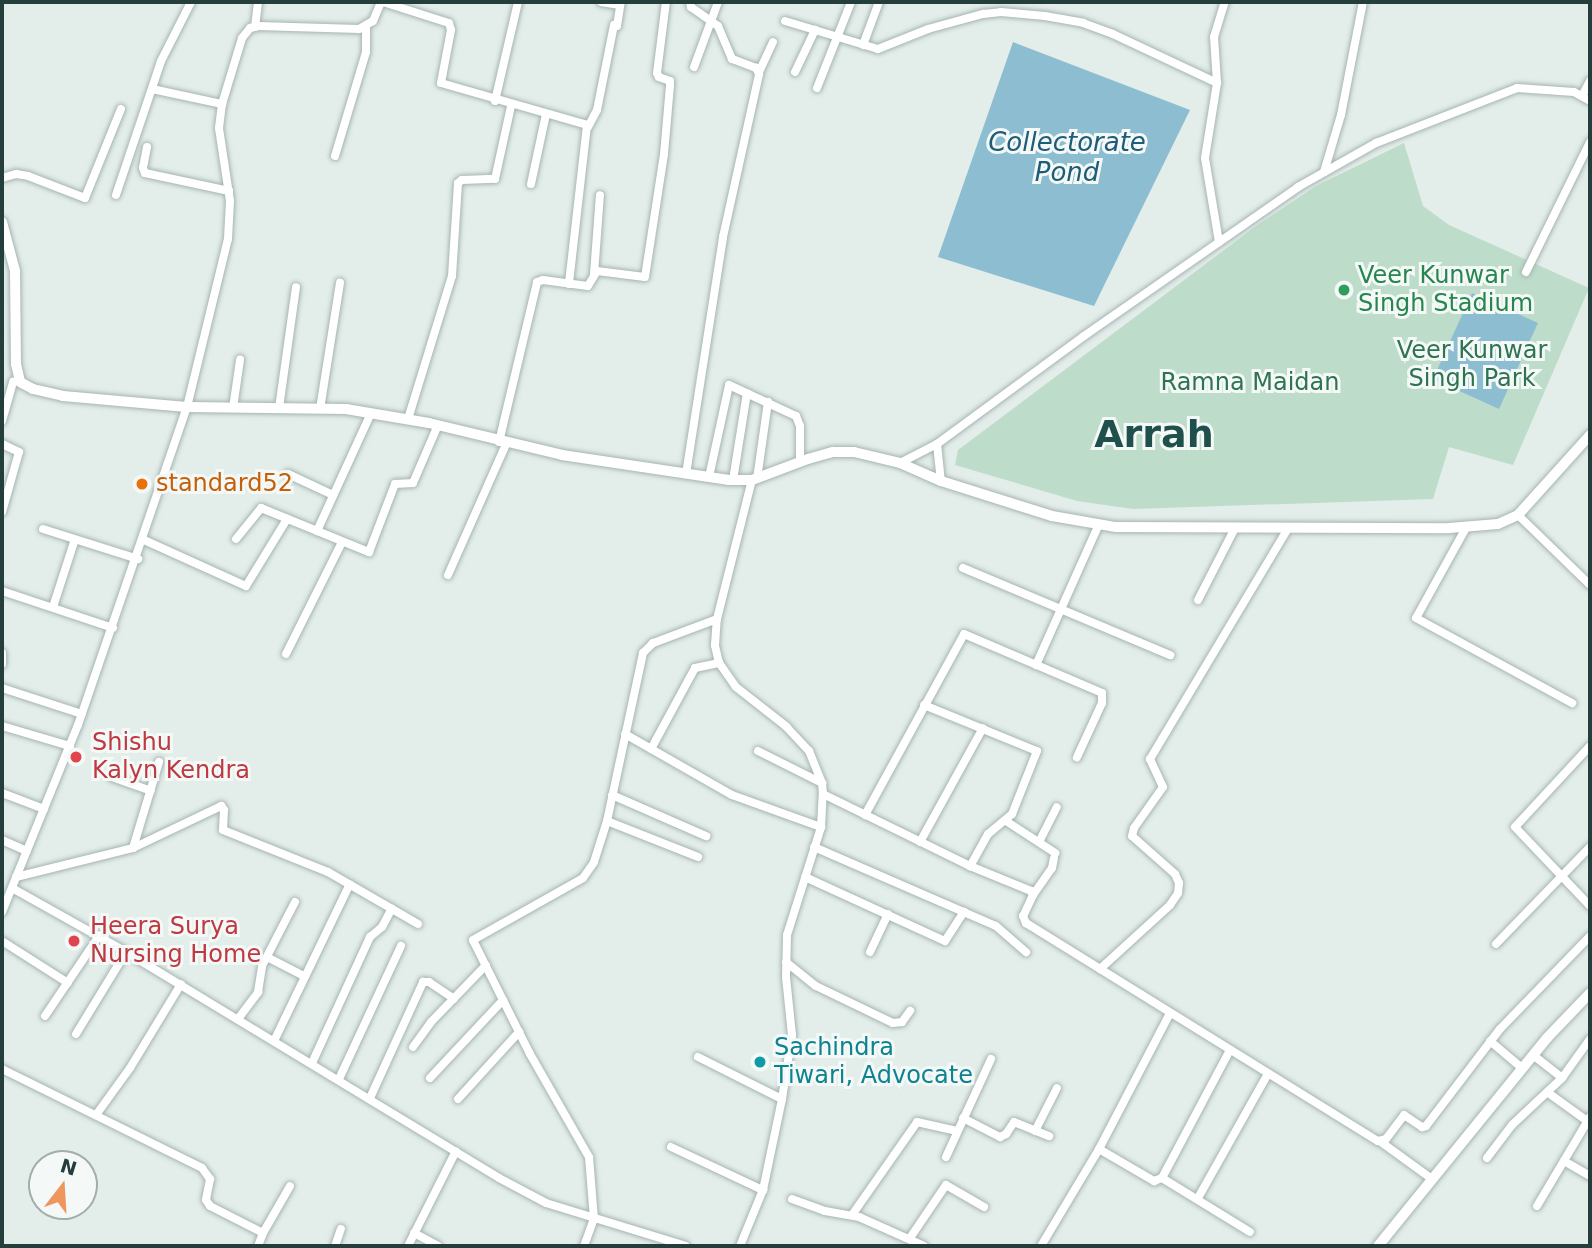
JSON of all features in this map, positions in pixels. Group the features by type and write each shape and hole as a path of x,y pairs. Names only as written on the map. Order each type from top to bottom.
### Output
{"street":[{"path":"116,195 165,52 191,2"},
{"path":"256,27 258,2"},
{"path":"2,912 82,714 138,559 187,407 228,239 229,191 219,128 222,104 242,38 256,27 347,30 366,26 373,21 382,2 449,23 451,30 440,82 511,106 584,123 588,127"},
{"path":"495,101 518,2"},
{"path":"569,284 577,197 588,127 597,110 621,3 601,2"},
{"path":"594,274 600,271 644,278 646,276 664,154 671,83 657,73 666,2"},
{"path":"690,2 691,6 720,30 732,59 759,72"},
{"path":"694,68 718,2"},
{"path":"817,88 851,2"},
{"path":"863,45 879,2"},
{"path":"1219,242 1205,158 1217,83 1214,37 1225,2"},
{"path":"1324,173 1341,115 1363,2"},
{"path":"785,21 863,45 883,48 928,29 973,17 1019,13 1083,23 1145,47 1217,83"},
{"path":"335,156 366,52 366,26"},
{"path":"795,72 815,30"},
{"path":"686,474 723,237 759,72 773,43"},
{"path":"900,463 937,444 1219,242 1324,173 1376,143 1517,88 1555,89 1586,99 1590,81"},
{"path":"152,89 222,104"},
{"path":"408,419 452,276 458,183 463,180 495,179 511,106"},
{"path":"2,178 16,174 28,176 85,198 121,109"},
{"path":"531,184 546,114"},
{"path":"1526,272 1590,142"},
{"path":"147,148 143,168 145,173 229,191"},
{"path":"447,575 502,443 537,282 589,286 594,274 600,195"},
{"path":"2,222 15,271 17,382 2,421"},
{"path":"320,409 340,283"},
{"path":"279,408 296,287"},
{"path":"233,408 240,360"},
{"path":"2,383 17,382 63,396 187,407 320,409 371,413 438,425 502,443 562,455 733,480 754,480 833,452 854,452 900,463 941,481 1052,516 1099,524 1235,528 1498,524 1518,515 1590,435"},
{"path":"709,477 726,387 731,385 798,419 800,462"},
{"path":"733,480 747,393"},
{"path":"740,1246 763,1190 782,1099 792,1035 786,962 787,935 821,827 823,794 822,783 808,751 787,727 736,687 719,663 715,645 717,619 754,480 768,402"},
{"path":"317,531 371,413"},
{"path":"236,539 259,508 370,551 395,484 414,483 438,425"},
{"path":"2,444 19,452 2,512"},
{"path":"937,444 941,481"},
{"path":"288,474 333,495"},
{"path":"1518,515 1590,585"},
{"path":"144,540 246,586 287,519"},
{"path":"1036,665 1099,524"},
{"path":"1467,526 1416,618 1572,703"},
{"path":"1198,600 1235,528"},
{"path":"1100,969 1170,905 1178,893 1179,883 1175,873 1132,836 1134,828 1163,787 1150,759 1288,528"},
{"path":"43,529 138,559"},
{"path":"53,607 75,539"},
{"path":"286,654 342,542"},
{"path":"963,568 1171,654"},
{"path":"2,591 113,628"},
{"path":"584,1246 594,1219 589,1157 519,1032 473,940 583,878 594,862 607,821 643,653 653,643 717,619"},
{"path":"865,815 964,634 1103,695 1077,757"},
{"path":"2,653 2,664"},
{"path":"651,749 695,668 719,663"},
{"path":"2,688 82,714"},
{"path":"925,705 1037,751 1014,811 1006,821 988,834 970,866"},
{"path":"2,726 69,746"},
{"path":"920,842 983,728"},
{"path":"625,734 732,795 821,827"},
{"path":"1590,746 1516,825 1517,832 1590,906"},
{"path":"758,751 822,783"},
{"path":"133,848 159,762"},
{"path":"112,777 151,791"},
{"path":"2,793 44,809"},
{"path":"823,794 970,866 1031,891 1033,895"},
{"path":"612,795 706,836"},
{"path":"16,877 133,848 221,806 224,810 223,830 308,863 418,924"},
{"path":"1039,842 1057,807"},
{"path":"607,821 698,857"},
{"path":"1006,821 1055,855 1052,868 1033,895 1023,920 1381,1142 1432,1179"},
{"path":"2,840 27,851"},
{"path":"814,847 1002,930 1026,952"},
{"path":"1496,944 1590,847"},
{"path":"805,877 945,941 950,939 964,912"},
{"path":"274,1041 350,884"},
{"path":"12,888 181,984 545,1203 686,1246"},
{"path":"238,1019 258,992 260,972 295,902"},
{"path":"312,1063 370,937 382,927 392,908"},
{"path":"870,952 888,914"},
{"path":"45,1016 99,936"},
{"path":"1381,1142 1404,1115 1420,1126 1426,1126 1490,1041 1590,936"},
{"path":"2,941 68,983"},
{"path":"339,1079 401,946"},
{"path":"76,1034 126,952"},
{"path":"267,957 304,976"},
{"path":"786,962 816,986 893,1023 902,1022 910,1011"},
{"path":"413,1047 486,965"},
{"path":"370,1098 423,982 429,982 454,999"},
{"path":"96,1115 130,1068 181,984"},
{"path":"1378,1246 1533,1055 1588,998"},
{"path":"430,1078 503,1000"},
{"path":"1041,1246 1099,1149 1170,1013"},
{"path":"458,1099 519,1032"},
{"path":"1487,1158 1512,1125 1562,1078 1590,1039"},
{"path":"1490,1041 1522,1068"},
{"path":"1099,1149 1154,1181 1162,1178 1230,1049"},
{"path":"1533,1055 1562,1078"},
{"path":"698,1057 782,1099"},
{"path":"946,1157 992,1059"},
{"path":"2,1069 202,1168 210,1179 206,1200 210,1206 263,1233"},
{"path":"1198,1198 1268,1074"},
{"path":"1035,1131 1057,1088"},
{"path":"1537,1206 1589,1121 1546,1092"},
{"path":"963,1118 1000,1137 1004,1136 1014,1122 1049,1136"},
{"path":"852,1215 917,1122 957,1131"},
{"path":"671,1147 763,1190"},
{"path":"408,1246 456,1151"},
{"path":"1564,1161 1590,1176"},
{"path":"1162,1178 1250,1232"},
{"path":"910,1238 946,1185 984,1207"},
{"path":"258,1246 290,1186"},
{"path":"792,1199 825,1211 852,1215 924,1246"},
{"path":"335,1246 341,1229"},
{"path":"414,1233 438,1246"}],"green space":[{"name":"Ramna Maidan","path":"1404,143 1423,206 1449,225 1589,288 1513,465 1449,447 1433,499 1133,509 1077,501 955,465 958,450 1256,226 1316,186"}],"water":[{"name":"Collectorate Pond","path":"1013,42 1190,110 1094,306 938,257"},
{"path":"1472,293 1538,323 1499,409 1433,379"}],"place":[{"name":"Veer Kunwar Singh Stadium","path":"1344,290"},
{"name":"standard52","path":"142,484"},
{"name":"Shishu Kalyn Kendra","path":"76,757"},
{"name":"Heera Surya Nursing Home","path":"74,941"},
{"name":"Sachindra Tiwari, Advocate","path":"760,1062"}],"district":[{"name":"Arrah","path":"1154,435"}],"park label":[{"name":"Veer Kunwar Singh Park","path":"1472,365"}]}
